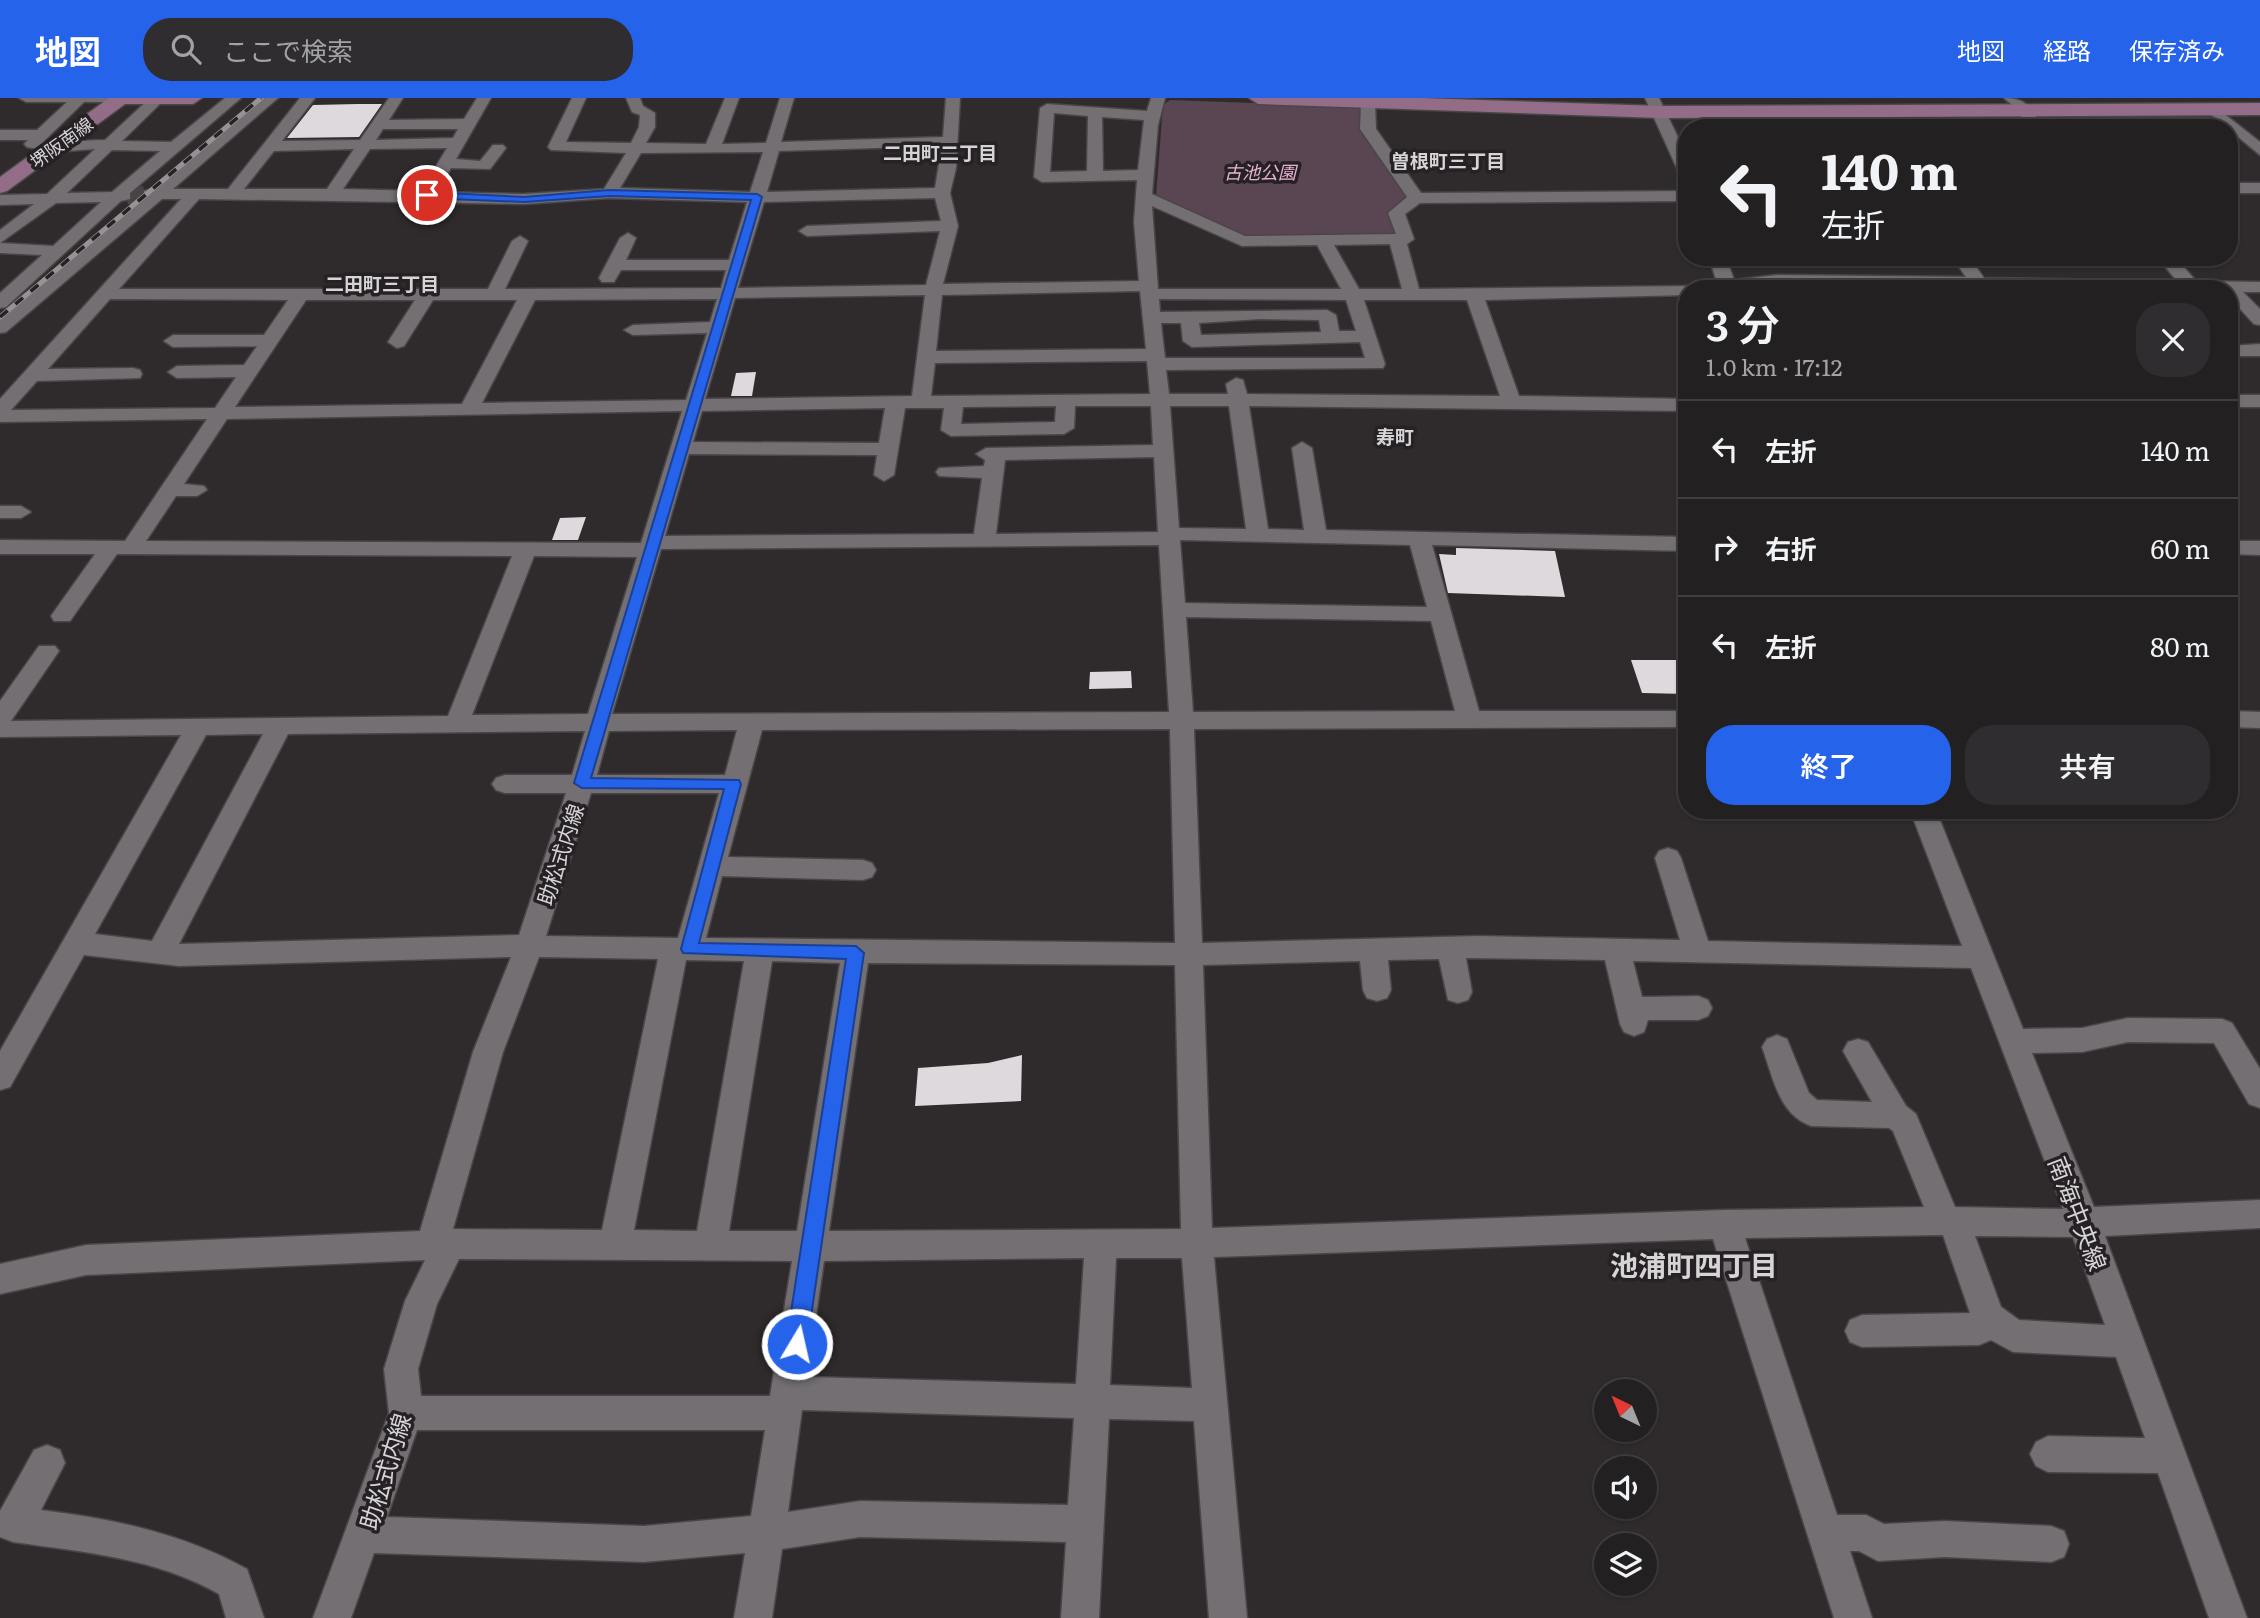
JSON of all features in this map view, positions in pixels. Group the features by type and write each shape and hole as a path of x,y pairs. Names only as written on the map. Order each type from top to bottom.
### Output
{"main road":[{"path":"121,98 193,98"},
{"name":"堺阪南線","path":"0,187 49,141 121,98"},
{"path":"1258,98 1657,105 1850,113 2018,104 2260,109"}],"street":[{"path":"26,98 121,98"},
{"path":"0,238 51,199 159,98"},
{"path":"5,299 123,196 174,147 234,98"},
{"path":"0,328 154,194 271,98"},
{"path":"233,193 309,98"},
{"path":"332,194 396,98"},
{"path":"427,195 466,124 484,98"},
{"path":"579,98 556,147 712,149 949,141"},
{"path":"609,193 647,127 648,113 637,109 633,98"},
{"path":"712,149 732,98"},
{"name":"助松式内線","path":"332,1618 365,1534 406,1413 401,1369 441,1245 488,1052 529,946 582,783 598,722 787,98"},
{"path":"921,401 933,289 950,226 942,193 954,98"},
{"path":"1158,98 1152,116 1142,222 1160,400 1172,610 1182,720 1197,1243 1227,1618"},
{"path":"49,141 79,99"},
{"path":"1379,101 1368,129 1416,198"},
{"path":"2018,104 2029,119"},
{"path":"1657,105 1678,153"},
{"path":"1146,175 1042,177 1047,108 1152,116"},
{"path":"2213,108 2225,119"},
{"path":"1095,111 1095,176"},
{"path":"1850,113 1856,119"},
{"path":"377,125 466,124"},
{"path":"124,129 148,130"},
{"path":"173,130 197,130"},
{"path":"2238,130 2260,150"},
{"path":"0,135 66,144 174,147"},
{"path":"218,143 457,143"},
{"path":"446,163 484,166 498,148"},
{"path":"2238,188 2260,188"},
{"path":"154,194 427,195 524,200 609,193 757,197 942,193"},
{"path":"0,413 195,194"},
{"path":"0,200 123,196"},
{"path":"1144,196 1242,241 1406,239 1396,213 1416,198 1678,196"},
{"path":"807,231 950,226"},
{"path":"599,295 628,238"},
{"path":"1397,239 1412,295"},
{"path":"494,295 520,241"},
{"path":"925,357 1155,360 1233,365 1376,364 1354,296 1323,241"},
{"path":"0,248 59,251"},
{"path":"614,265 736,265"},
{"path":"2173,266 2186,280"},
{"path":"105,294 599,295 729,292 889,282 933,289 1150,290 1354,296 1561,295 1678,290"},
{"path":"2238,286 2260,287"},
{"path":"62,616 167,490 300,295"},
{"path":"397,342 427,295"},
{"path":"469,409 529,295"},
{"path":"1474,295 1511,400"},
{"path":"2238,297 2260,320"},
{"path":"5,299 36,298"},
{"path":"1152,317 1190,318 1192,341 1367,336"},
{"path":"2240,320 2260,320"},
{"path":"633,330 718,327"},
{"path":"173,341 268,340"},
{"path":"2238,351 2260,350"},
{"path":"1233,365 1258,536"},
{"path":"177,372 246,371"},
{"path":"33,375 131,382 109,415"},
{"path":"163,414 176,396"},
{"path":"0,413 220,414 1066,399 1511,400 1678,405"},
{"path":"954,400 951,430 1065,428 1066,399"},
{"path":"884,475 896,401"},
{"path":"2238,401 2260,401"},
{"path":"682,448 889,449"},
{"path":"1301,448 1315,537"},
{"path":"946,472 991,460 1163,451"},
{"path":"984,540 991,460"},
{"path":"167,490 197,490"},
{"path":"0,547 526,549 1158,539 1169,536 1678,544"},
{"path":"1419,538 1469,717"},
{"path":"2238,548 2260,548"},
{"path":"457,724 526,549"},
{"path":"1172,610 1440,614"},
{"path":"0,719 47,651"},
{"path":"0,729 752,721 1469,717 1678,719"},
{"path":"2238,719 2260,719"},
{"path":"615,1245 682,949 711,866 752,721"},
{"path":"160,953 280,726"},
{"path":"0,1078 198,727"},
{"path":"505,784 733,784"},
{"name":"南海中央線","path":"1926,819 2083,1220 2228,1618"},
{"path":"1668,858 1698,952"},
{"path":"711,866 863,870"},
{"path":"76,943 160,953 286,953 529,946 856,953 1190,954 1451,948 1979,957"},
{"path":"1451,948 1458,992"},
{"path":"1373,949 1377,990"},
{"path":"710,1246 760,950"},
{"path":"1617,950 1632,1016 1698,1008"},
{"path":"753,1618 856,953"},
{"path":"2012,1041 2082,1040 2128,1030 2222,1031 2260,1095"},
{"path":"1777,1047 1797,1101 1811,1113 1895,1115"},
{"path":"1858,1051 1895,1115 1905,1123 1950,1222 1988,1317 2013,1336 2127,1342"},
{"path":"1,1280 86,1259 441,1245 1197,1243 1724,1224 2045,1224 2083,1220 2260,1214"},
{"path":"1724,1224 1853,1618"},
{"path":"1080,1618 1101,1243"},
{"path":"1861,1331 1979,1329 1988,1317"},
{"path":"406,1413 787,1403 1093,1401 1210,1405"},
{"path":"2048,1454 2169,1456"},
{"path":"47,1463 13,1524 137,1543 207,1564 234,1581 245,1618"},
{"path":"365,1534 643,1544 767,1533 860,1519 1086,1524"},
{"path":"1825,1533 1866,1533 1878,1543 1945,1539 2051,1544"}],"green space":[{"name":"古池公園","path":"1170,100 1364,107 1408,195 1399,236 1246,238 1156,197 1163,105"}],"building":[{"path":"382,104 359,137 287,138 313,105"},
{"path":"756,372 752,396 731,396 736,373"},
{"path":"586,517 578,540 552,540 560,518"},
{"path":"1456,548 1555,551 1565,597 1448,593 1439,554 1456,555"},
{"path":"1631,660 1678,660 1678,694 1642,693"},
{"path":"1131,671 1132,688 1089,689 1090,672"},
{"path":"1022,1055 1021,1101 915,1106 918,1068 988,1063"}],"tunnel":[{"path":"127,196 150,194"}],"railway":[{"path":"0,317 261,98"}],"district":[{"name":"二田町二丁目","path":"940,152"},
{"name":"曽根町三丁目","path":"1448,160"},
{"name":"二田町三丁目","path":"382,283"},
{"name":"寿町","path":"1395,436"},
{"name":"池浦町四丁目","path":"1694,1264"}],"route":[{"path":"427,195 524,200 609,193 757,197 598,722 597,735 582,783 733,784 689,949 856,953 797,1344"}]}
